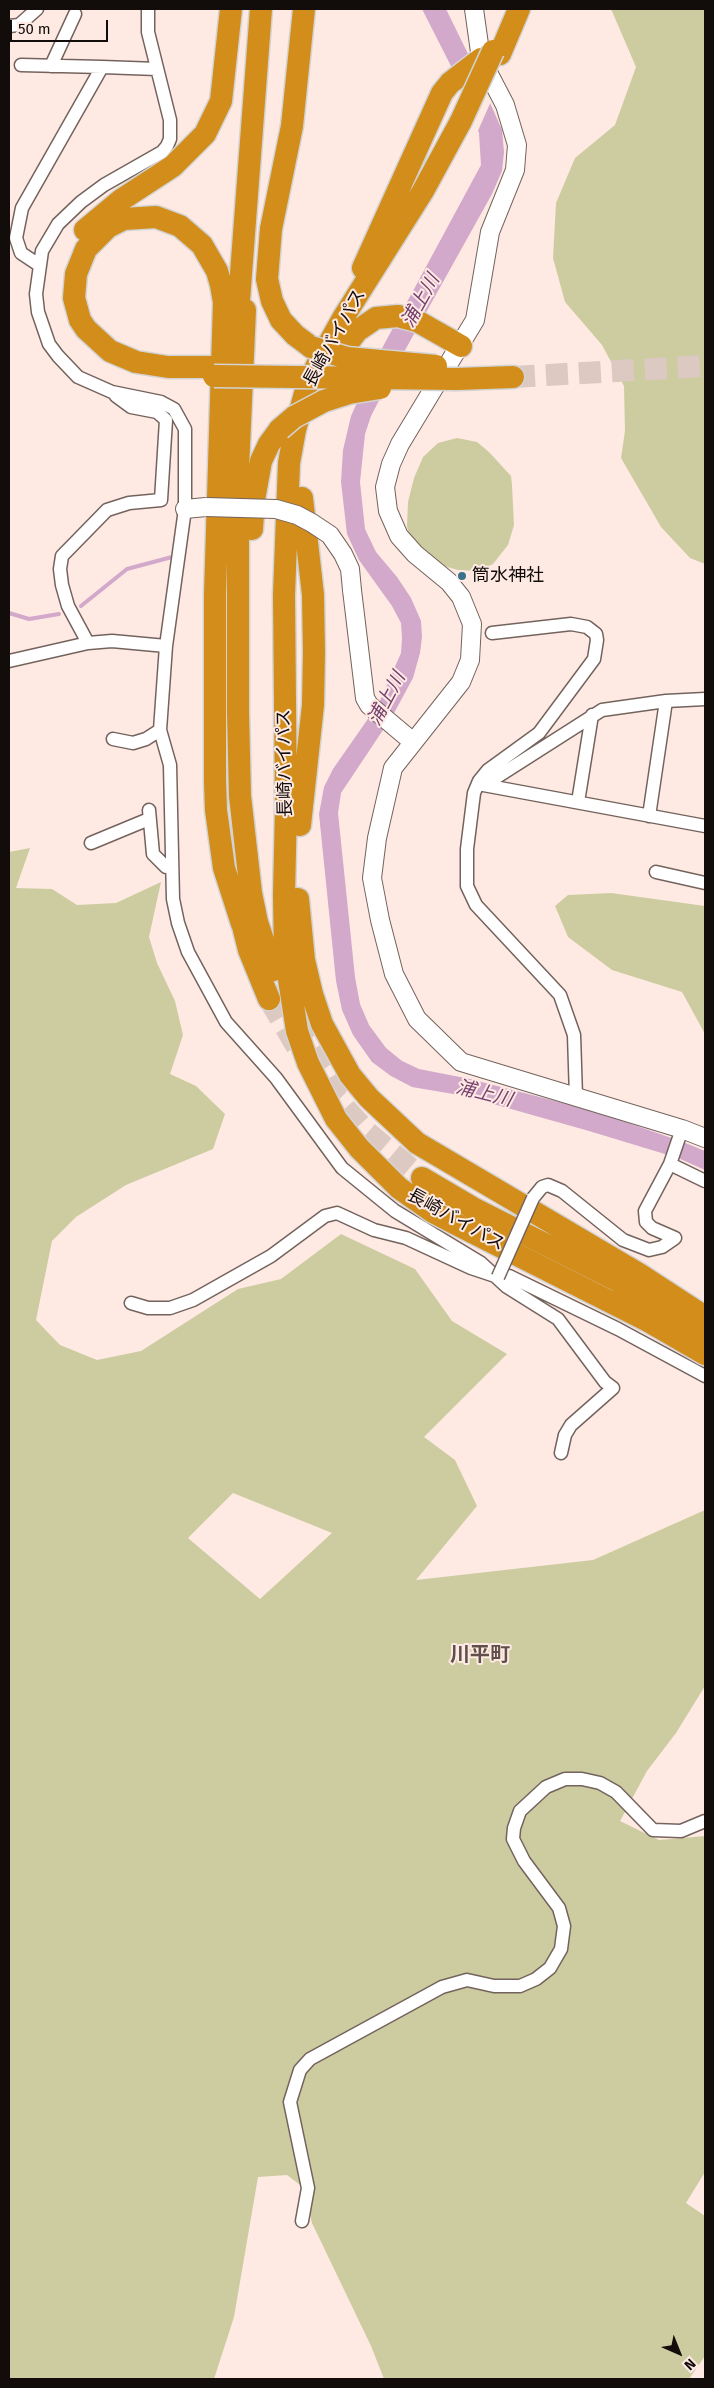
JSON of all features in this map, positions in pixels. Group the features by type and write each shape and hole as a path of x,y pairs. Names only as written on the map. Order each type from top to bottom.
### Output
{"highway":[{"path":"231,9 224,89 222,100 211,124 186,155 162,174 121,200 84,231 69,251 60,287 65,314 75,335 88,351 108,364 153,375 459,364"},
{"path":"242,924 233,870 228,811 228,597 236,343 261,9"},
{"path":"272,9 255,182 242,344 238,459 238,712 240,796 247,862 257,922 274,970"},
{"path":"304,9 292,126 269,242 267,279 272,300 281,320 294,335 312,347 347,358 459,364 513,374"},
{"name":"長崎バイパス","path":"509,9 488,57 465,123 430,196 359,309 330,360 315,397 308,429 302,480 302,510 313,595 313,687 301,800 298,894 304,960 322,1024 350,1076 368,1098 417,1143 639,1274 705,1316"},
{"name":"長崎バイパス","path":"488,57 519,9"},
{"path":"343,318 370,250 436,105 450,83 488,57"},
{"name":"長崎バイパス","path":"465,123 343,318 307,386 295,430 289,463 284,595 286,807 284,923 291,1001 302,1047 322,1095 336,1119 352,1140 385,1176 413,1199 456,1224 648,1321 705,1354"},
{"path":"215,372 136,362 110,351 86,329 76,308 73,287 79,261 86,248 108,227 124,219 156,217 180,226 202,245 217,271 221,285 224,302 215,595 214,780 218,829 224,868 249,950 269,999"},
{"path":"308,429 335,364 348,341 367,322 386,316 407,318 432,330 459,364"},
{"path":"247,862 254,500 261,461 269,444 280,429 303,411 336,397 459,364"},
{"name":"長崎バイパス","path":"347,1091 381,1126 438,1171 547,1229 639,1274"},
{"name":"長崎バイパス","path":"422,1178 473,1208 618,1281 659,1306 705,1338"}],"street":[{"path":"9,26 19,25 37,9"},
{"path":"148,9 148,32 170,120 170,138 167,146 162,152 104,185 81,202 58,224 47,240 38,265 36,294 38,312 49,344 78,377 112,392 161,402 174,409 185,429 185,509 166,646 160,730 170,765 174,899 185,945 226,1022 276,1078 342,1168 395,1211 481,1263 507,1287 558,1319 605,1382 614,1388 572,1425 565,1435 561,1454"},
{"path":"474,9 488,57 506,105 517,145 515,170 490,232 475,320 459,364 400,444 391,464 385,487 388,511 399,536 415,554 449,582 461,597 472,624 470,660 460,682 393,768 377,838 372,878 394,974 418,1019 461,1062 705,1138"},
{"path":"51,66 75,14"},
{"path":"21,65 157,69"},
{"path":"38,265 21,252 16,238 22,208 102,67"},
{"path":"88,642 66,599 61,577 62,556 107,510 129,503 161,500 166,420 157,412 131,407 112,392"},
{"path":"185,509 206,507 276,509 297,515 330,535 343,554 350,569 364,698 369,705 413,742"},
{"path":"492,633 571,624 592,630 596,634 594,659 539,733 488,770 478,783 474,793 468,849 467,886 476,905 560,995 574,1035 576,1097"},
{"path":"9,661 88,642 112,641 166,646"},
{"path":"478,783 497,777 602,710 666,701 705,699"},
{"path":"649,816 666,701"},
{"path":"578,802 592,715"},
{"path":"113,739 133,742 146,739 160,730"},
{"path":"478,783 705,826"},
{"path":"91,843 149,814 153,854 166,866 172,865"},
{"path":"656,872 705,883"},
{"path":"498,1277 533,1198 542,1187 548,1185 562,1191 623,1240 649,1250 662,1247 675,1238 652,1228 646,1222 645,1211 670,1164 681,1132"},
{"path":"670,1164 705,1181"},
{"path":"131,1303 148,1308 170,1308 193,1300 271,1256 325,1216 337,1213 374,1230 406,1238 470,1268 498,1277 509,1276 574,1307 705,1376"},
{"path":"302,2221 308,2188 290,2102 293,2086 300,2070 310,2059 442,1987 467,1980 494,1986 520,1986 536,1979 550,1968 561,1949 564,1926 558,1908 524,1861 513,1839 514,1828 520,1811 546,1787 565,1779 582,1779 600,1783 616,1792 652,1830 681,1831 705,1821"}],"green space":[{"path":"611,9 705,9 705,564 690,558 661,527 621,458 625,431 624,386 602,345 565,302 553,258 556,203 575,158 615,125 636,67"},
{"path":"457,438 477,442 511,476 514,525 508,545 493,564 478,571 458,570 437,564 411,544 407,526 408,502 414,478 423,457 438,443"},
{"path":"30,848 16,888 52,889 77,905 116,903 161,882 149,937 157,963 175,1001 183,1035 170,1074 196,1086 225,1114 213,1149 126,1185 76,1217 52,1241 36,1320 60,1345 97,1360 141,1351 238,1289 281,1279 341,1234 415,1269 452,1321 507,1354 424,1437 455,1460 477,1506 416,1580 593,1560 705,1510 705,1686 676,1733 647,1771 620,1821 659,1840 705,1836 705,2172 686,2203 705,2216 705,2356 689,2379 384,2379 371,2346 312,2223 304,2188 287,2175 258,2177 234,2317 214,2379 9,2379 9,852","holes":["233,1493 332,1533 260,1599 188,1538"]},
{"path":"611,893 705,906 705,1034 682,992 612,970 568,937 555,906 568,895"}],"water":[{"name":"浦上川","path":"422,9 446,9 502,130 504,152 502,171 492,194 404,352 371,416 365,434 360,482 365,529 376,552 397,577 411,598 421,621 422,637 413,678 393,715 341,793 338,813 355,977 360,1004 369,1025 386,1048 402,1061 419,1069 470,1079 594,1111 683,1142 705,1151 705,1170 678,1158 589,1131 465,1096 412,1087 391,1076 372,1062 353,1035 342,1010 336,981 319,814 324,787 333,769 379,703 401,653 402,638 401,623 392,606 359,560 347,534 341,482 343,450 351,416 380,352 481,165 479,133 453,70"}],"pier":[{"path":"476,73 492,99 477,133 462,98"}],"waterway":[{"path":"81,606 127,569 172,557"},
{"path":"9,613 29,619 59,614"}],"tunnel":[{"path":"513,377 705,366"},
{"path":"269,999 301,1054"},
{"path":"298,1020 347,1091"},
{"path":"323,1084 367,1132 422,1178"}],"place":[{"name":"筒水神社","path":"462,576"}],"district":[{"name":"川平町","path":"480,1655"}]}
